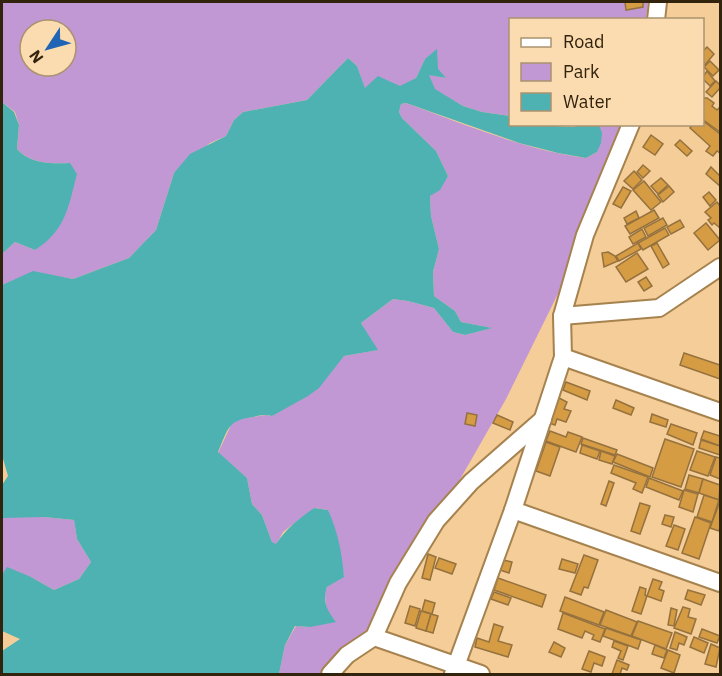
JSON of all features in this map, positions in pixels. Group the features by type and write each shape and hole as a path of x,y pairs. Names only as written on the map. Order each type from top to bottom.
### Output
{"street":[{"path":"656,18 658,2"},
{"path":"455,670 513,510 563,357 562,316 585,235 630,126"},
{"path":"562,316 659,308 720,267"},
{"path":"563,357 720,412"},
{"path":"330,675 347,655 374,637 398,583 436,520 471,482 543,419"},
{"path":"513,510 720,583"},
{"path":"374,637 455,670 482,675"}],"green space":[{"path":"2,2 648,2 646,18 509,18 509,116 482,112 463,106 434,89 428,74 445,78 425,59 416,78 400,87 365,89 357,66 348,58 307,100 243,112 234,120 226,136 210,143 174,173 156,230 129,258 73,279 33,272 2,285 2,254 15,242 35,250 70,163 49,163 29,158 23,154 17,149 19,125 15,112 2,102"},
{"path":"406,103 517,143 586,158 597,152 599,126 628,126 584,241 506,399 431,530 356,646 330,674 279,674 285,645 296,626 310,627 326,610 327,587 344,576 328,510 314,508 283,532 276,545 272,542 262,515 252,504 247,478 218,453 232,423 238,419 272,416 344,356 377,350 361,323 393,299 434,308 453,332 465,335 491,328 461,322 455,311 434,296 433,272 439,249 431,216 430,196 448,176 436,151 402,118 399,112 401,104"},
{"path":"3,517 74,520 77,539 91,562 79,579 54,590 31,577 2,575"}],"water":[{"path":"437,49 438,69 446,78 429,75 435,89 463,106 482,112 509,116 509,126 599,126 602,133 601,143 597,152 586,158 558,153 519,143 406,103 401,104 399,112 402,118 436,151 448,176 440,190 430,196 431,216 439,249 433,272 434,296 455,311 461,322 492,328 465,335 453,332 434,308 393,299 361,323 378,350 344,356 319,388 272,416 244,418 233,424 229,427 218,452 247,478 252,504 262,515 272,542 276,544 293,524 314,508 328,510 339,543 344,577 327,587 325,597 326,606 336,622 310,627 295,626 285,645 279,674 2,674 2,651 20,639 2,631 2,575 7,567 54,590 79,579 91,562 77,539 74,520 44,517 2,518 2,485 8,476 2,455 2,285 33,271 73,279 129,258 156,230 174,173 190,154 226,136 234,120 243,112 307,100 348,58 357,66 365,88 378,76 400,86 416,78 425,59"},
{"path":"2,102 14,112 19,125 17,149 22,154 28,158 49,163 70,163 77,174 64,217 53,234 35,250 15,242 2,254"}],"building":[{"path":"625,2 643,2 643,7 626,10"},
{"path":"707,47 714,54 704,66 704,50"},
{"path":"710,61 719,70 713,76 704,67"},
{"path":"707,71 715,81 710,86 704,80"},
{"path":"716,81 720,88 712,97 706,92"},
{"path":"704,98 714,103 712,106 717,110 720,109 720,132 704,120"},
{"path":"704,122 720,134 720,153 717,151 713,156 706,151 710,146 690,128 704,126"},
{"path":"651,135 663,144 655,155 643,147"},
{"path":"680,140 692,151 687,156 675,145"},
{"path":"643,165 650,171 643,178 637,172"},
{"path":"711,167 720,176 720,186 706,174"},
{"path":"634,171 642,180 633,189 624,181"},
{"path":"661,178 668,185 658,194 651,186"},
{"path":"644,181 661,202 651,210 633,190"},
{"path":"669,186 674,192 663,202 658,195"},
{"path":"623,187 631,191 621,208 613,204"},
{"path":"709,192 716,200 710,206 703,197"},
{"path":"717,202 720,206 720,228 714,223 712,225 708,220 711,218 705,212"},
{"path":"654,210 659,218 630,234 625,226"},
{"path":"636,211 639,218 627,224 624,218"},
{"path":"663,218 667,225 648,236 644,228"},
{"path":"680,220 684,227 671,234 667,227"},
{"path":"706,223 720,240 708,250 694,233"},
{"path":"665,228 669,235 643,250 638,243"},
{"path":"642,229 646,237 633,244 629,237"},
{"path":"638,243 641,249 619,261 616,256"},
{"path":"657,243 669,264 663,268 651,246"},
{"path":"608,252 618,261 604,267 602,253"},
{"path":"637,253 648,269 626,282 616,267"},
{"path":"646,277 652,286 644,291 638,282"},
{"path":"684,353 720,365 720,379 680,365"},
{"path":"566,382 590,391 587,400 563,390"},
{"path":"559,398 567,402 564,409 571,411 566,422 557,419 555,425 549,423"},
{"path":"616,400 634,408 631,415 613,408"},
{"path":"467,413 477,415 475,426 465,424"},
{"path":"652,414 668,420 666,427 650,422"},
{"path":"497,415 513,422 510,430 493,423"},
{"path":"671,424 697,433 693,445 667,434"},
{"path":"550,431 566,437 568,432 582,437 576,452 546,441"},
{"path":"704,431 720,436 720,446 701,439"},
{"path":"583,438 617,450 615,455 581,444"},
{"path":"665,439 694,449 681,487 652,477"},
{"path":"701,440 720,446 720,455 699,448"},
{"path":"546,442 560,447 550,476 536,471"},
{"path":"582,445 600,451 597,459 580,453"},
{"path":"601,451 615,456 612,464 599,460"},
{"path":"697,451 715,457 708,476 690,470"},
{"path":"617,454 653,468 650,477 613,462"},
{"path":"716,457 720,458 720,479 710,475"},
{"path":"614,465 648,477 642,493 633,489 636,483 611,473"},
{"path":"689,475 703,479 699,493 685,489"},
{"path":"649,478 683,491 679,500 646,487"},
{"path":"703,479 720,485 719,500 699,493"},
{"path":"609,481 614,483 606,506 601,504"},
{"path":"684,490 698,494 693,512 679,507"},
{"path":"704,495 719,500 712,522 697,517"},
{"path":"720,501 720,527 719,531 710,528"},
{"path":"640,503 650,506 640,534 631,531"},
{"path":"665,515 674,517 671,527 662,524"},
{"path":"695,517 711,523 699,559 682,553"},
{"path":"674,525 685,529 678,550 666,546"},
{"path":"428,554 436,557 430,580 422,578"},
{"path":"584,555 598,560 588,588 584,587 581,595 570,591"},
{"path":"439,558 456,564 452,574 435,568"},
{"path":"562,559 578,564 575,573 559,569"},
{"path":"503,560 512,562 509,573 500,570"},
{"path":"498,578 546,595 542,607 494,590"},
{"path":"653,579 662,582 659,589 664,591 661,601 647,596"},
{"path":"640,587 646,589 645,595 647,596 641,614 632,611"},
{"path":"688,590 705,595 701,605 685,599"},
{"path":"494,592 511,598 508,605 491,599"},
{"path":"565,597 604,612 599,625 560,611"},
{"path":"425,600 435,603 432,614 422,611"},
{"path":"410,606 420,609 415,626 405,623"},
{"path":"683,607 690,609 688,617 696,619 691,634 674,628"},
{"path":"671,608 677,610 674,626 668,625"},
{"path":"606,610 637,622 631,636 600,625"},
{"path":"421,611 431,614 426,631 416,628"},
{"path":"563,613 605,629 600,642 592,639 594,635 585,631 582,638 558,629"},
{"path":"431,614 438,616 433,633 426,631"},
{"path":"638,621 672,633 666,649 632,636"},
{"path":"494,624 503,627 498,641 512,645 508,657 475,647 477,638 489,642"},
{"path":"606,628 641,640 638,649 603,636"},
{"path":"702,629 720,636 717,643 699,637"},
{"path":"675,632 687,637 684,645 679,643 677,650 670,648"},
{"path":"694,637 708,643 704,653 690,647"},
{"path":"614,641 628,646 623,660 618,658 621,651 612,647"},
{"path":"554,642 565,648 561,657 549,652"},
{"path":"711,644 720,648 716,667 705,664"},
{"path":"655,645 667,650 664,658 652,654"},
{"path":"668,650 680,655 674,673 661,668"},
{"path":"589,651 605,657 602,666 594,663 591,672 582,669"},
{"path":"617,660 629,665 627,670 622,668 620,674 612,674"}]}
